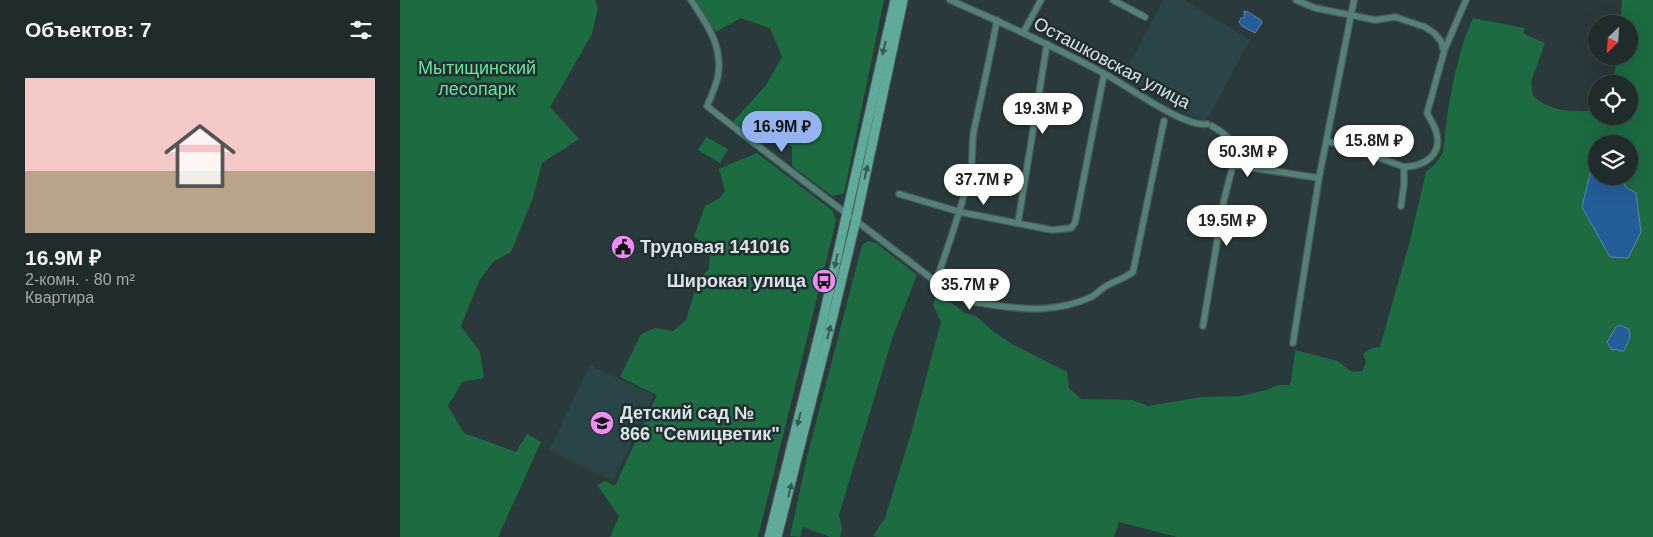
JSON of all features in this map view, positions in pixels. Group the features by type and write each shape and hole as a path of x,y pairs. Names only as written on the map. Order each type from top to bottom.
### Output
{"main road":[{"path":"769,537 823,319 895,0"},
{"path":"777,537 828,339 856,220 903,0"}],"street":[{"path":"691,0 712,32 718,51 718,77 707,106 778,163 936,282 964,299 1009,307 1031,309 1057,308 1074,304 1093,296 1104,287 1133,272 1164,120"},
{"name":"Осташковская улица","path":"950,0 1047,44 1166,110 1196,124 1210,125 1230,139 1232,145 1232,165 1224,200 1203,326"},
{"path":"1023,33 1040,0"},
{"path":"1113,0 1145,16"},
{"path":"1296,0 1315,8 1375,20 1395,17 1425,27 1442,41 1444,52"},
{"path":"1293,343 1319,178 1354,0"},
{"path":"1327,142 1367,153 1404,167 1416,166 1431,159 1437,145 1436,132 1427,113 1444,52 1466,0"},
{"path":"936,282 960,212 971,169 973,132 990,60 997,20"},
{"path":"1018,223 1047,44"},
{"path":"899,194 960,212 1052,230 1070,228 1075,223 1104,74"},
{"path":"1232,165 1319,178"},
{"path":"1401,206 1404,167"}],"shaded area":[{"path":"1163,0 1184,0 1250,40 1205,123 1122,78"},
{"name":"Детский сад № 866 \"Семицветик\"","path":"590,365 654,395 613,481 549,450"}],"green space":[{"name":"Мытищинский лесопарк","path":"400,0 595,0 598,8 592,34 550,107 579,139 542,163 533,198 511,252 493,262 479,281 461,326 480,352 484,378 462,382 448,406 464,433 516,452 527,434 541,442 498,537 400,537"},
{"path":"695,0 884,0 844,193 832,196 792,166 792,147 772,131 762,143 733,122 766,85 782,57 770,28 741,18 716,32"},
{"path":"1622,0 1653,0 1653,537 1177,537 1119,522 1114,537 873,536 885,518 912,430 941,322 933,305 937,292 965,313 976,316 994,332 1014,345 1067,372 1069,388 1081,399 1133,400 1148,406 1202,397 1241,396 1279,385 1289,385 1295,350 1337,361 1352,372 1362,371 1366,362 1363,354 1372,348 1380,347 1409,244 1426,172 1437,162 1443,152 1448,109 1455,73 1464,40 1473,18 1524,28 1524,34 1545,43 1531,82 1533,96 1540,102 1555,108 1570,111 1588,111 1588,125 1638,125 1638,75 1614,75 1616,65 1638,65 1638,15 1621,15"},
{"path":"706,137 728,149 720,163 698,150"},
{"path":"757,153 833,211 836,221 758,537 610,537 619,516 597,485 605,481 615,486 657,395 620,377 641,334 655,328 673,331 686,320 698,281 709,269 710,252 694,236 705,206 720,198 725,191 719,169"},
{"path":"868,241 876,243 917,275 893,336 839,515 842,529 840,537 830,537 803,527 800,537 790,536 807,457 862,245"}],"water":[{"path":"1244,11 1261,20 1262,23 1255,33 1242,26 1239,22 1241,18 1245,17"},
{"path":"1588,182 1588,185 1625,185 1636,193 1641,232 1628,258 1610,257 1582,207"},
{"path":"1620,325 1629,329 1630,337 1624,351 1612,350 1607,342 1616,327"}],"place":[{"name":"Трудовая 141016","path":"623,247"},
{"name":"Широкая улица","path":"824,281"},
{"name":"Детский сад № 866 \"Семицветик\"","path":"602,423"}]}
